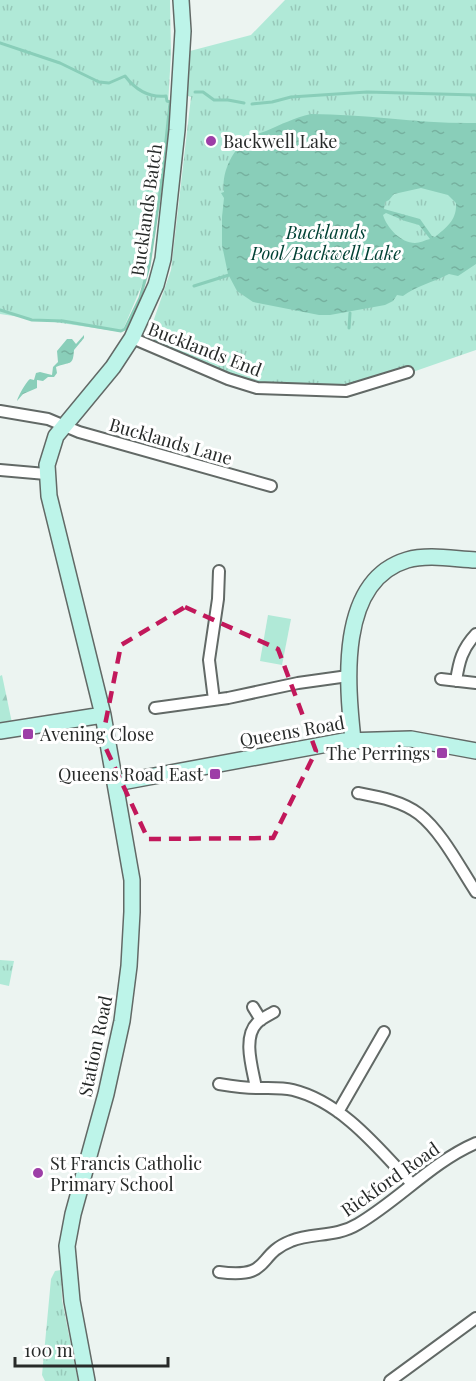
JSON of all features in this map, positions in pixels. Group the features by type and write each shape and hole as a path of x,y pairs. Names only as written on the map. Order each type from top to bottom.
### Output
{"street":[{"name":"Bucklands Batch","path":"103,715 49,496 46,474 51,447 64,424 113,367 132,338 156,285 163,259 177,130 183,31 181,0"},
{"name":"Bucklands End","path":"132,338 228,379 257,388 346,391 408,372"},
{"name":"Bucklands Lane","path":"0,411 44,417 77,431 145,452 271,486"},
{"path":"0,470 46,474"},
{"path":"353,740 348,676 349,647 359,610 367,592 382,573 409,559 476,560"},
{"path":"214,700 209,660 223,584 219,571"},
{"path":"456,681 461,655 467,643 476,634"},
{"path":"155,708 166,701 214,700 348,676"},
{"path":"441,679 476,683"},
{"path":"0,731 103,715"},
{"name":"Station Road","path":"87,1381 72,1301 68,1246 73,1214 116,1052 129,966 132,912 132,880 103,715"},
{"name":"Queens Road","path":"116,783 353,740 411,739 476,751"},
{"path":"358,793 377,791 427,821 441,838 476,892"},
{"path":"253,1007 261,1020"},
{"path":"256,1088 250,1041 256,1023 274,1012"},
{"path":"338,1112 380,1049 384,1032"},
{"path":"219,1084 294,1090 312,1097 338,1112 371,1141 412,1184"},
{"name":"Rickford Road","path":"223,1276 253,1272 291,1240 331,1234 351,1228 464,1148 476,1143"},
{"path":"390,1381 476,1318"}],"highlighted area":[{"path":"185,607 278,649 316,751 273,838 148,839 102,740 121,645"}],"green space":[{"path":"0,0 170,0 171,54 166,138 152,247 145,278 122,332 0,314"},
{"name":"Bucklands Pool/Backwell Lake","path":"285,0 476,0 476,350 358,391 260,393 140,347 152,325 171,270 191,97 188,96 187,86 190,51 251,35"},
{"path":"268,615 291,619 282,665 260,661"},
{"path":"2,675 12,723 0,725 0,676"},
{"path":"0,960 14,961 9,986 0,984"},
{"path":"61,1270 62,1300 78,1381 45,1381 42,1375 51,1279 55,1271"}],"water":[{"name":"Backwell Lake","path":"311,114 476,123 476,264 458,276 449,274 403,296 397,295 393,301 385,305 330,315 319,315 253,302 237,291 228,274 222,245 224,198 221,193 224,192 225,176 230,160 240,146 253,135","holes":["421,188 448,195 456,203 453,219 435,237 420,219 384,209 385,202 394,194","386,213 419,225 430,239 419,243 405,240 395,234 388,225 383,215"]},
{"path":"84,335 74,350 70,363 56,367 57,373 54,377 48,377 43,381 37,380 37,388 23,394 17,401 24,386 30,379 34,380 36,373 52,375 53,367 58,362 57,351 67,339 72,339 76,344"}],"waterway":[{"path":"0,43 60,63 99,82 109,83 125,76 142,92 153,96 166,96 167,101 170,102 162,179 149,266 140,298 125,329 121,331 63,321 32,320 0,310"},
{"path":"195,92 203,92 214,100 244,103"},
{"path":"252,104 291,97 367,92 476,95"},
{"path":"194,286 229,275"},
{"path":"349,328 350,313"}],"place":[{"name":"Backwell Lake","path":"211,141"},
{"name":"Avening Close","path":"28,734"},
{"name":"The Perrings","path":"442,753"},
{"name":"Queens Road East","path":"215,774"},
{"name":"St Francis Catholic Primary School","path":"38,1173"}]}
